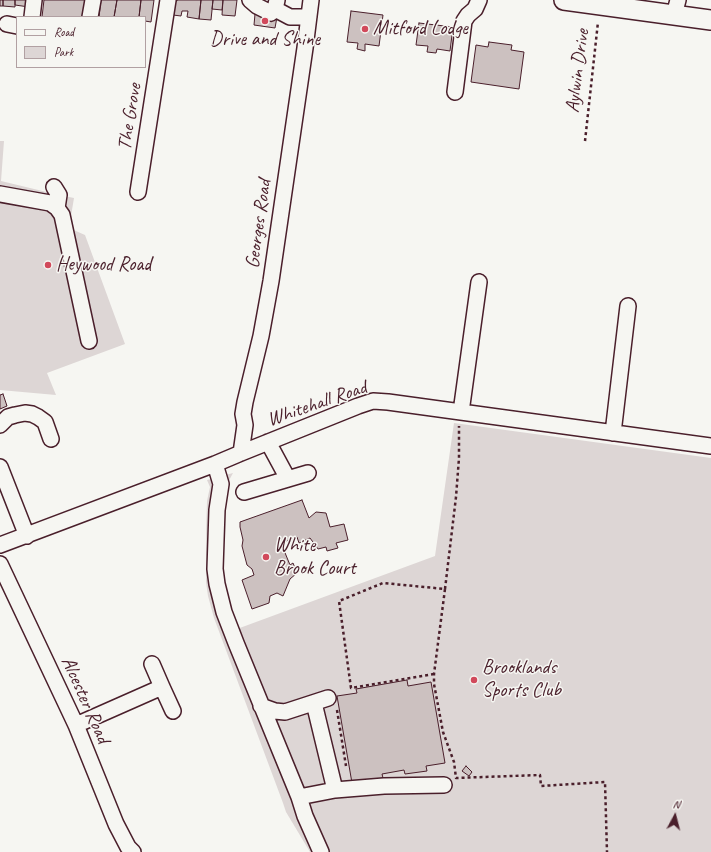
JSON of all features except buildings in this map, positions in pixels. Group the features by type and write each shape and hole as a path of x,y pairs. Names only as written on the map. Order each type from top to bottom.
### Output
{"main road":[{"path":"564,0 600,5 676,7 711,20"}],"street":[{"path":"32,16 34,0"},
{"path":"39,0 39,16"},
{"path":"90,16 94,0"},
{"name":"The Grove","path":"138,192 168,0"},
{"path":"250,0 257,6 271,13 276,4 290,17 309,17"},
{"name":"Georges Road","path":"241,453 245,426 243,414 261,336 271,281 311,0"},
{"path":"455,92 464,21 475,9 479,0"},
{"path":"54,187 59,195 57,208"},
{"path":"0,194 50,203 57,208 62,215 89,341"},
{"path":"461,412 479,282"},
{"path":"613,433 628,306"},
{"name":"Whitehall Road","path":"0,545 215,464 358,406 373,402 388,402 711,446"},
{"path":"0,425 8,417 25,413 32,414 45,422 51,439"},
{"path":"268,442 288,480"},
{"path":"215,464 221,484 217,510 215,569 224,612 299,797 305,816 321,852"},
{"path":"0,468 27,536"},
{"path":"244,492 308,473"},
{"name":"Alcester Road","path":"0,564 76,725 116,824 128,847 133,852"},
{"path":"152,664 173,712"},
{"path":"76,725 162,687"},
{"path":"262,706 275,711 285,712 328,698"},
{"path":"314,703 343,789"},
{"path":"299,797 343,789 384,786 444,785"}],"path":[{"name":"Aylwin Drive","path":"584,141 600,5"},
{"path":"461,412 459,424 459,458 456,497 434,674 434,684 443,732 454,762 456,778 540,775 541,786 605,782 607,852"},
{"path":"434,674 351,688 339,601 383,583 445,589"},
{"path":"328,698 334,697 343,789"}],"green space":[{"name":"Heywood Road","path":"0,141 4,141 1,181 74,198 69,228 85,235 125,344 47,373 56,395 0,390"},
{"name":"Brooklands Sports Club","path":"454,423 711,458 711,852 310,852 286,812 214,618 208,596 206,582 206,534 207,501 210,487 207,480 233,473 226,486 224,499 221,578 237,629 435,556"}],"place":[{"name":"Drive and Shine","path":"265,21"},
{"name":"Mitford Lodge","path":"365,29"},
{"name":"Heywood Road","path":"48,265"},
{"name":"White Brook Court","path":"266,557"},
{"name":"Brooklands Sports Club","path":"474,680"}]}
